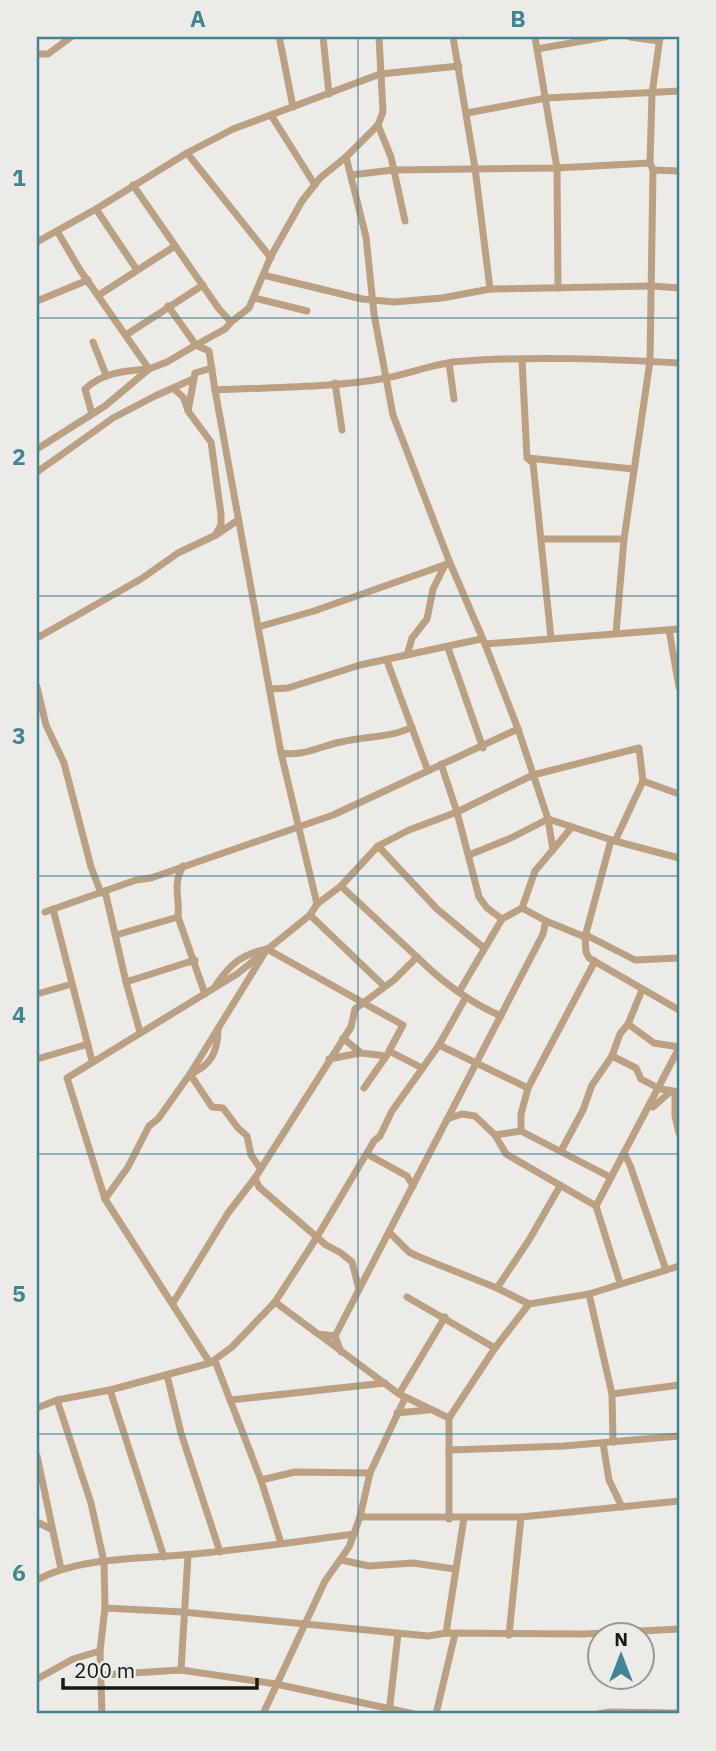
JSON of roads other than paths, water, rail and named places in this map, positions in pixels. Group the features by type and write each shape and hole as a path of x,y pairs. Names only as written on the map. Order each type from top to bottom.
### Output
{"street":[{"path":"37,54 48,54 71,37"},
{"path":"323,37 329,94"},
{"path":"92,414 85,390 106,375 149,369 167,362 225,329 249,308 287,224 315,186 378,125 383,112 379,37"},
{"path":"453,37 467,113 490,289"},
{"path":"535,37 557,168 558,288"},
{"path":"537,49 605,37"},
{"path":"617,633 624,539 650,361 652,94 659,39 630,37"},
{"path":"280,41 293,107"},
{"path":"37,242 187,153 233,129 380,74 458,66"},
{"path":"467,113 546,98 679,92"},
{"path":"271,115 315,186"},
{"path":"378,125 391,157 405,220"},
{"path":"187,153 271,258"},
{"path":"346,157 369,257 372,300 393,415 447,564 483,641 518,729 548,819 553,850"},
{"path":"352,175 393,170 475,168 652,166 679,171"},
{"path":"133,185 219,309 231,322"},
{"path":"96,209 137,270"},
{"path":"57,231 149,369"},
{"path":"99,295 176,246"},
{"path":"263,275 372,300 394,302 442,298 490,289 652,286 679,288"},
{"path":"37,300 88,280"},
{"path":"126,335 203,285"},
{"path":"254,298 306,311"},
{"path":"168,306 196,345 209,351 281,753 317,904"},
{"path":"93,342 106,375"},
{"path":"215,390 386,378 449,363 554,358 679,363"},
{"path":"523,360 527,458 533,463 551,638"},
{"path":"449,363 454,399"},
{"path":"188,411 193,379 199,370 212,368"},
{"path":"37,449 92,414 149,369"},
{"path":"37,472 113,418 193,379"},
{"path":"335,383 342,430"},
{"path":"174,389 183,397 188,411 211,442 221,514 221,525 216,535"},
{"path":"527,458 634,469"},
{"path":"37,638 238,520"},
{"path":"541,539 624,539"},
{"path":"258,627 314,611 447,564"},
{"path":"407,655 412,638 427,619 433,589 447,564"},
{"path":"271,689 288,688 360,665 429,649 483,641 679,629"},
{"path":"669,631 679,687"},
{"path":"448,648 482,748"},
{"path":"387,660 428,771"},
{"path":"37,687 46,725 64,763 91,867 103,892 116,935 125,982 140,1032"},
{"path":"281,753 291,755 309,752 339,742 402,732 412,727"},
{"path":"92,1061 49,911 333,815 518,729"},
{"path":"281,1543 261,1480 213,1362 105,1199 66,1078 237,974 310,915 317,904 341,886 378,846 533,775 639,748 643,781 613,840 586,936 586,951 589,958 679,1010"},
{"path":"441,764 457,812 479,897 487,908 502,919"},
{"path":"643,781 679,794"},
{"path":"469,855 548,819 679,858"},
{"path":"37,1408 58,1400 110,1390 213,1362 232,1347 275,1302 392,1111 439,1045 484,948 502,919 522,908 535,871 572,827"},
{"path":"378,846 437,909 484,948"},
{"path":"183,866 175,890 179,904 178,917 205,994"},
{"path":"341,886 439,979 481,1007 501,1016"},
{"path":"522,908 635,960 679,958"},
{"path":"310,915 384,986"},
{"path":"116,935 178,917"},
{"path":"341,1352 335,1336 543,934 546,921"},
{"path":"105,1199 128,1167 149,1126 158,1119 190,1074 208,1063 215,1053 218,1028 267,949"},
{"path":"214,988 228,967 252,952 267,949 403,1025 365,1088"},
{"path":"173,1303 228,1213 254,1178 351,1027 355,1009 394,981 417,957"},
{"path":"125,982 195,960"},
{"path":"521,1131 521,1114 528,1088 595,961"},
{"path":"237,974 245,986"},
{"path":"37,995 72,984"},
{"path":"561,1151 583,1110 592,1085 612,1056 642,990"},
{"path":"620,1283 596,1206 660,1089 679,1048 654,1043 628,1024"},
{"path":"343,1038 361,1053"},
{"path":"37,1059 88,1044"},
{"path":"439,1045 528,1088"},
{"path":"330,1059 361,1053 387,1054 422,1069"},
{"path":"612,1056 636,1069 641,1079 660,1089 675,1092"},
{"path":"190,1074 212,1107 223,1108 247,1136 251,1155 260,1168"},
{"path":"643,1119 659,1101 675,1092"},
{"path":"675,1092 675,1116 679,1133"},
{"path":"447,1119 462,1114 475,1116 495,1135 506,1154 596,1206"},
{"path":"495,1135 521,1131 610,1177"},
{"path":"624,1153 631,1165 666,1270"},
{"path":"367,1154 407,1176 413,1186"},
{"path":"407,1176 419,1175"},
{"path":"254,1178 259,1187 317,1237 352,1262 359,1290"},
{"path":"497,1288 560,1186"},
{"path":"390,1233 417,1256 497,1288 529,1304"},
{"path":"449,1519 449,1418 495,1348 529,1304 589,1294 679,1266"},
{"path":"589,1294 612,1394 613,1442"},
{"path":"407,1297 495,1348"},
{"path":"275,1302 402,1396 449,1418"},
{"path":"263,1714 325,1581 341,1560 354,1534 370,1473 378,1460 402,1396 445,1317"},
{"path":"318,1334 335,1336"},
{"path":"167,1375 181,1433 220,1552"},
{"path":"230,1399 385,1383"},
{"path":"612,1394 679,1385"},
{"path":"110,1390 164,1557"},
{"path":"58,1400 91,1503 104,1562 105,1608 100,1651 102,1714"},
{"path":"397,1413 429,1410"},
{"path":"449,1450 603,1443 679,1436"},
{"path":"603,1443 609,1480 622,1507"},
{"path":"37,1456 61,1569"},
{"path":"261,1480 295,1472 370,1473"},
{"path":"360,1517 521,1517 679,1501"},
{"path":"509,1635 521,1517"},
{"path":"446,1633 464,1518"},
{"path":"37,1522 51,1529"},
{"path":"37,1580 61,1569 104,1562 220,1552 354,1534"},
{"path":"181,1670 188,1555"},
{"path":"341,1560 369,1566 413,1563 455,1569"},
{"path":"105,1608 183,1612 428,1636 446,1633 583,1634 679,1629"},
{"path":"389,1712 398,1634"},
{"path":"436,1714 455,1634"},
{"path":"37,1679 73,1659 100,1651"},
{"path":"101,1675 181,1670 276,1684 389,1712 414,1714"},
{"path":"598,1714 679,1713"}]}
